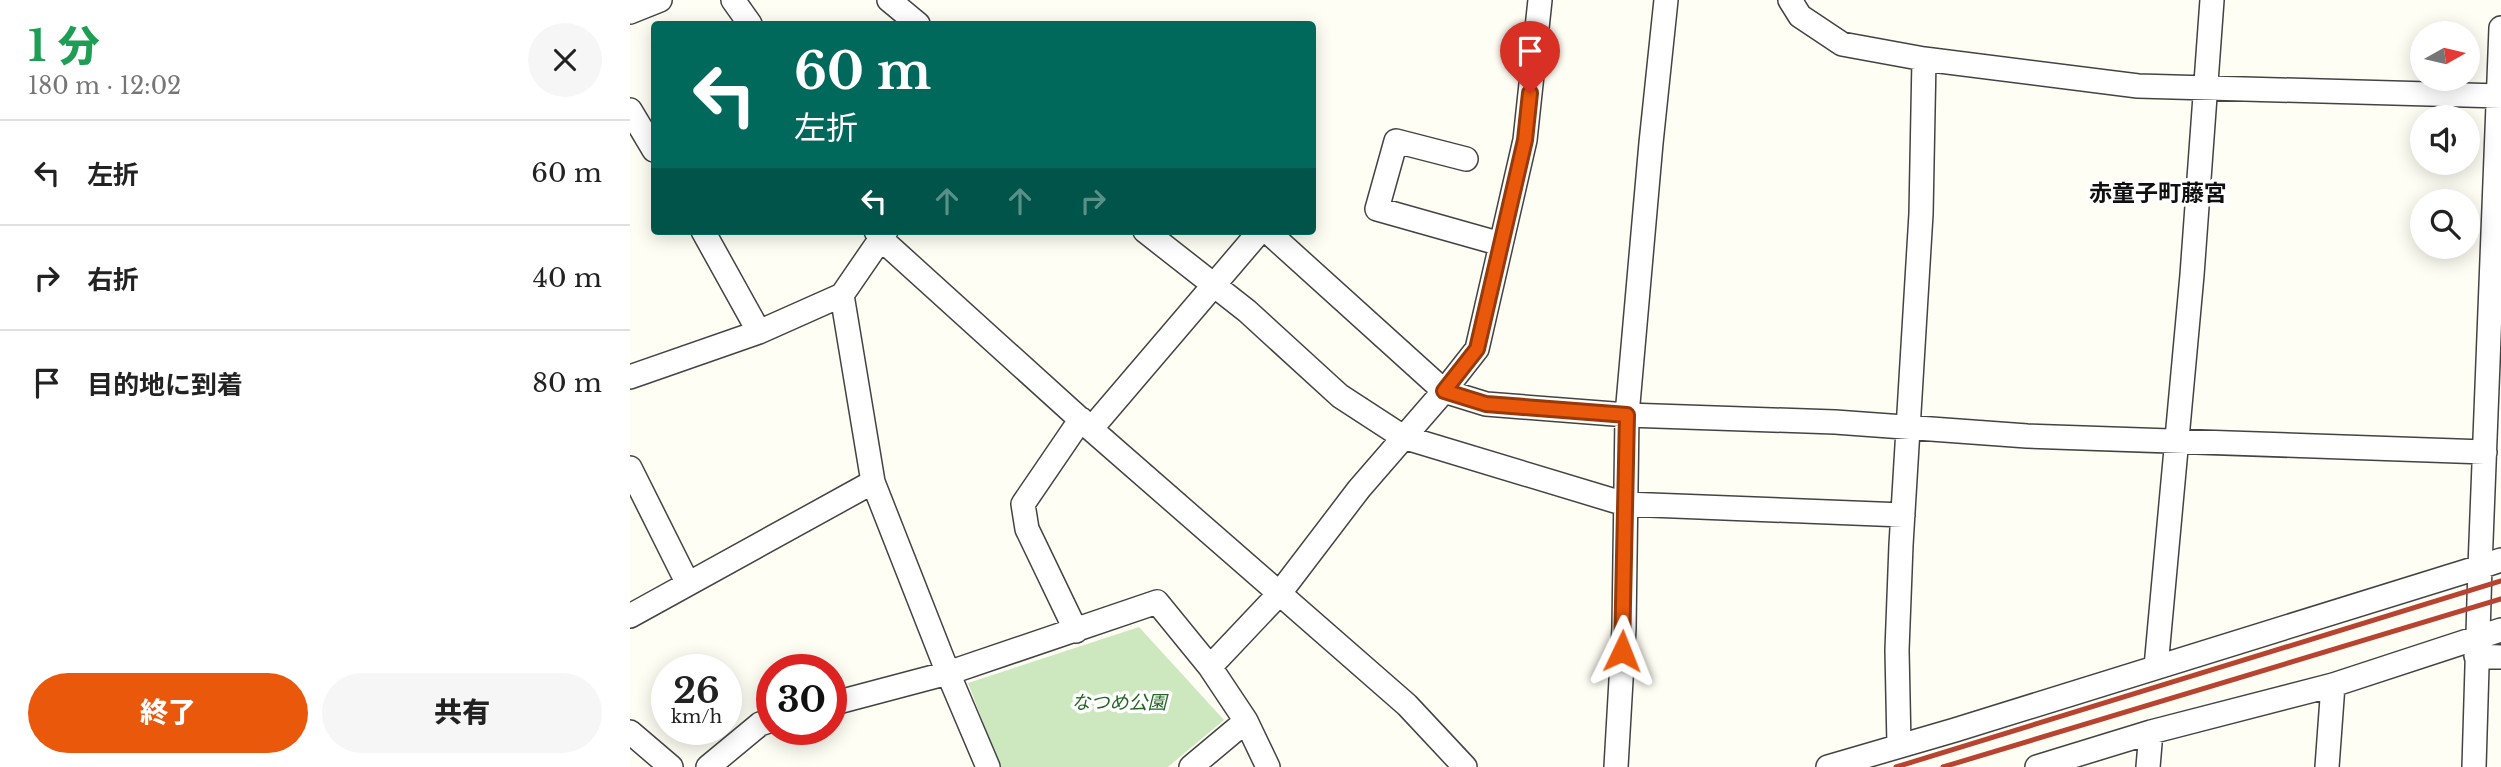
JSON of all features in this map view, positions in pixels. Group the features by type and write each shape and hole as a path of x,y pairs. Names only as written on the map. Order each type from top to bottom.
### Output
{"street":[{"path":"630,12 660,0"},
{"path":"733,0 748,21"},
{"path":"889,0 914,21"},
{"path":"1210,667 1279,594 1359,489 1477,349 1525,140 1540,0"},
{"path":"1616,767 1624,628 1627,415 1651,143 1667,0"},
{"path":"1790,0 1800,16 1842,44 1924,59 2138,86 2499,96"},
{"path":"2156,667 2192,275 2203,89 2212,0"},
{"path":"2473,767 2476,646 2491,564 2485,452 2501,28"},
{"path":"1899,747 1897,650 1922,214 1924,59"},
{"path":"630,110 651,145"},
{"path":"1466,159 1396,141 1377,209 1501,244"},
{"path":"705,235 758,332"},
{"path":"630,377 758,332 842,295 880,235"},
{"path":"883,235 1086,424 1407,705 1465,767"},
{"path":"1150,235 1247,311 1340,396 1403,437 1625,503 1903,515"},
{"path":"1076,631 1027,529 1023,504 1086,424 1257,235"},
{"path":"1271,235 1444,391 1486,404 1627,415 1835,422 2026,436 2485,452"},
{"path":"842,295 873,482 947,673 988,767"},
{"path":"630,468 688,584"},
{"path":"630,617 873,482"},
{"path":"1828,767 2491,564"},
{"path":"847,701 947,673 1157,602 1210,667 1246,721 1268,767"},
{"path":"2037,767 2151,732 2476,646 2501,630"},
{"path":"2476,646 2501,657"},
{"path":"2327,767 2333,685"},
{"path":"1191,767 1246,721"},
{"path":"708,767 756,727"},
{"path":"630,732 671,767"},
{"path":"2148,767 2151,732"}],"green space":[{"name":"なつめ公園","path":"1139,627 1224,720 1168,767 1000,767 968,683"}],"railway":[{"path":"1896,767 2501,581"},
{"path":"1943,767 2501,599"}],"district":[{"name":"赤童子町藤宮","path":"2158,193"}],"route":[{"path":"1530,93 1525,140 1477,349 1444,391 1486,404 1627,415 1622,651"}]}
